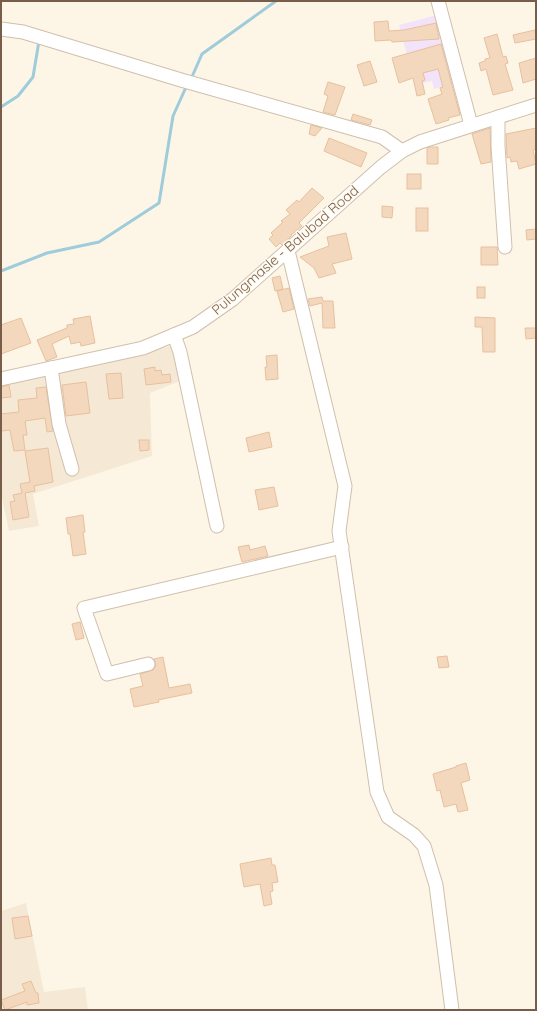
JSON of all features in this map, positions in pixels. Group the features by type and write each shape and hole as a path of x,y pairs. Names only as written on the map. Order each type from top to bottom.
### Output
{"street":[{"path":"438,1 471,125"},
{"path":"1,29 23,32 180,80 382,137 402,150"},
{"name":"Pulungmasle - Balubad Road","path":"1,379 143,348 193,327 233,299 380,167 402,150 420,142 536,105"},
{"path":"498,117 498,146 505,247"},
{"path":"288,251 345,486 339,531 377,792 388,817 414,835 424,846 436,885 452,1010"},
{"path":"174,335 180,352 217,526"},
{"path":"51,368 58,424 72,469"},
{"path":"148,664 107,674 84,608 342,547"}],"shaded area":[{"path":"437,15 454,84 434,89 432,81 415,85 399,25"},
{"path":"173,345 180,381 150,393 152,456 33,494 39,526 9,531 1,494 1,385 138,356"},
{"path":"26,903 44,992 85,987 88,1010 1,1010 1,911"}],"building":[{"path":"388,21 389,31 404,30 436,23 439,39 392,42 391,40 375,41 374,22"},
{"path":"535,30 536,39 515,43 513,35"},
{"path":"497,34 503,57 506,56 508,63 505,64 513,90 493,95 486,69 481,71 479,63 490,58 484,38"},
{"path":"441,44 460,115 448,118 449,120 436,124 428,99 442,94 440,88 443,87 438,69 423,73 425,80 422,81 425,94 417,96 413,78 399,83 392,58"},
{"path":"536,58 536,79 523,83 519,63"},
{"path":"370,61 377,82 364,86 357,65"},
{"path":"328,82 345,87 335,115 323,112 328,96 324,94"},
{"path":"353,114 372,120 370,125 351,120"},
{"path":"311,125 322,128 315,136 309,134"},
{"path":"490,128 491,162 481,164 472,134"},
{"path":"536,128 536,149 533,150 536,164 519,169 517,161 511,162 510,157 507,158 506,134"},
{"path":"329,138 367,153 361,167 324,151"},
{"path":"438,147 438,164 427,164 427,148"},
{"path":"407,174 421,174 421,189 407,189"},
{"path":"312,188 324,198 299,223 302,226 282,245 280,243 276,247 269,239 273,235 271,233 283,222 281,221 290,214 286,210 297,200 299,202"},
{"path":"382,206 393,207 392,218 382,217"},
{"path":"416,208 428,208 428,231 416,231"},
{"path":"536,229 536,239 527,240 526,230"},
{"path":"346,233 352,259 332,264 336,273 319,278 314,268 300,257 329,246 327,237"},
{"path":"481,247 497,247 498,265 481,265"},
{"path":"280,276 283,289 275,291 272,278"},
{"path":"477,287 485,287 485,298 477,298"},
{"path":"289,288 294,309 283,312 277,291"},
{"path":"322,297 323,301 333,301 335,328 323,328 322,303 310,306 308,299"},
{"path":"90,316 95,343 81,346 80,342 71,344 69,336 52,344 57,357 46,361 37,340 67,328 67,325 74,324 73,319"},
{"path":"475,317 495,318 495,352 483,352 482,327 475,327"},
{"path":"21,318 31,343 1,354 1,325"},
{"path":"525,328 536,328 536,338 526,339"},
{"path":"277,355 278,379 266,380 266,356"},
{"path":"155,367 155,371 161,370 162,375 170,374 171,382 146,385 144,369"},
{"path":"121,373 123,398 109,399 106,374"},
{"path":"86,382 90,413 66,416 62,385"},
{"path":"9,385 11,397 1,398 1,387"},
{"path":"46,387 53,431 47,432 45,418 25,421 27,435 23,435 25,450 14,451 10,430 1,431 1,414 19,412 18,400 37,398 36,388"},
{"path":"269,432 272,447 249,452 246,438"},
{"path":"139,440 149,440 149,450 140,451"},
{"path":"48,448 53,482 34,486 35,491 25,493 29,517 13,520 10,502 15,501 13,495 22,493 20,484 30,482 25,451"},
{"path":"274,487 278,506 259,510 255,490"},
{"path":"83,515 85,532 83,532 86,554 73,556 66,518"},
{"path":"249,545 250,550 265,546 268,556 242,562 238,547"},
{"path":"80,622 84,638 76,640 72,624"},
{"path":"447,656 449,667 439,668 437,657"},
{"path":"163,657 169,688 190,684 192,693 134,707 130,689 143,686 140,674 153,670 156,666 154,659"},
{"path":"466,763 470,780 461,783 468,810 458,812 456,804 444,807 440,790 437,791 433,774"},
{"path":"271,858 272,865 275,865 278,882 272,883 273,891 270,892 272,904 264,906 260,884 244,887 240,864"},
{"path":"28,916 32,936 15,939 12,918"},
{"path":"31,981 36,993 38,993 39,1003 27,1005 27,1002 5,1010 1,1000 25,991 22,984"}],"waterway":[{"path":"191,79 202,54 276,1"},
{"path":"1,107 18,96 33,77 39,41"},
{"path":"1,271 47,253 99,242 159,203 173,116 187,85"}]}
